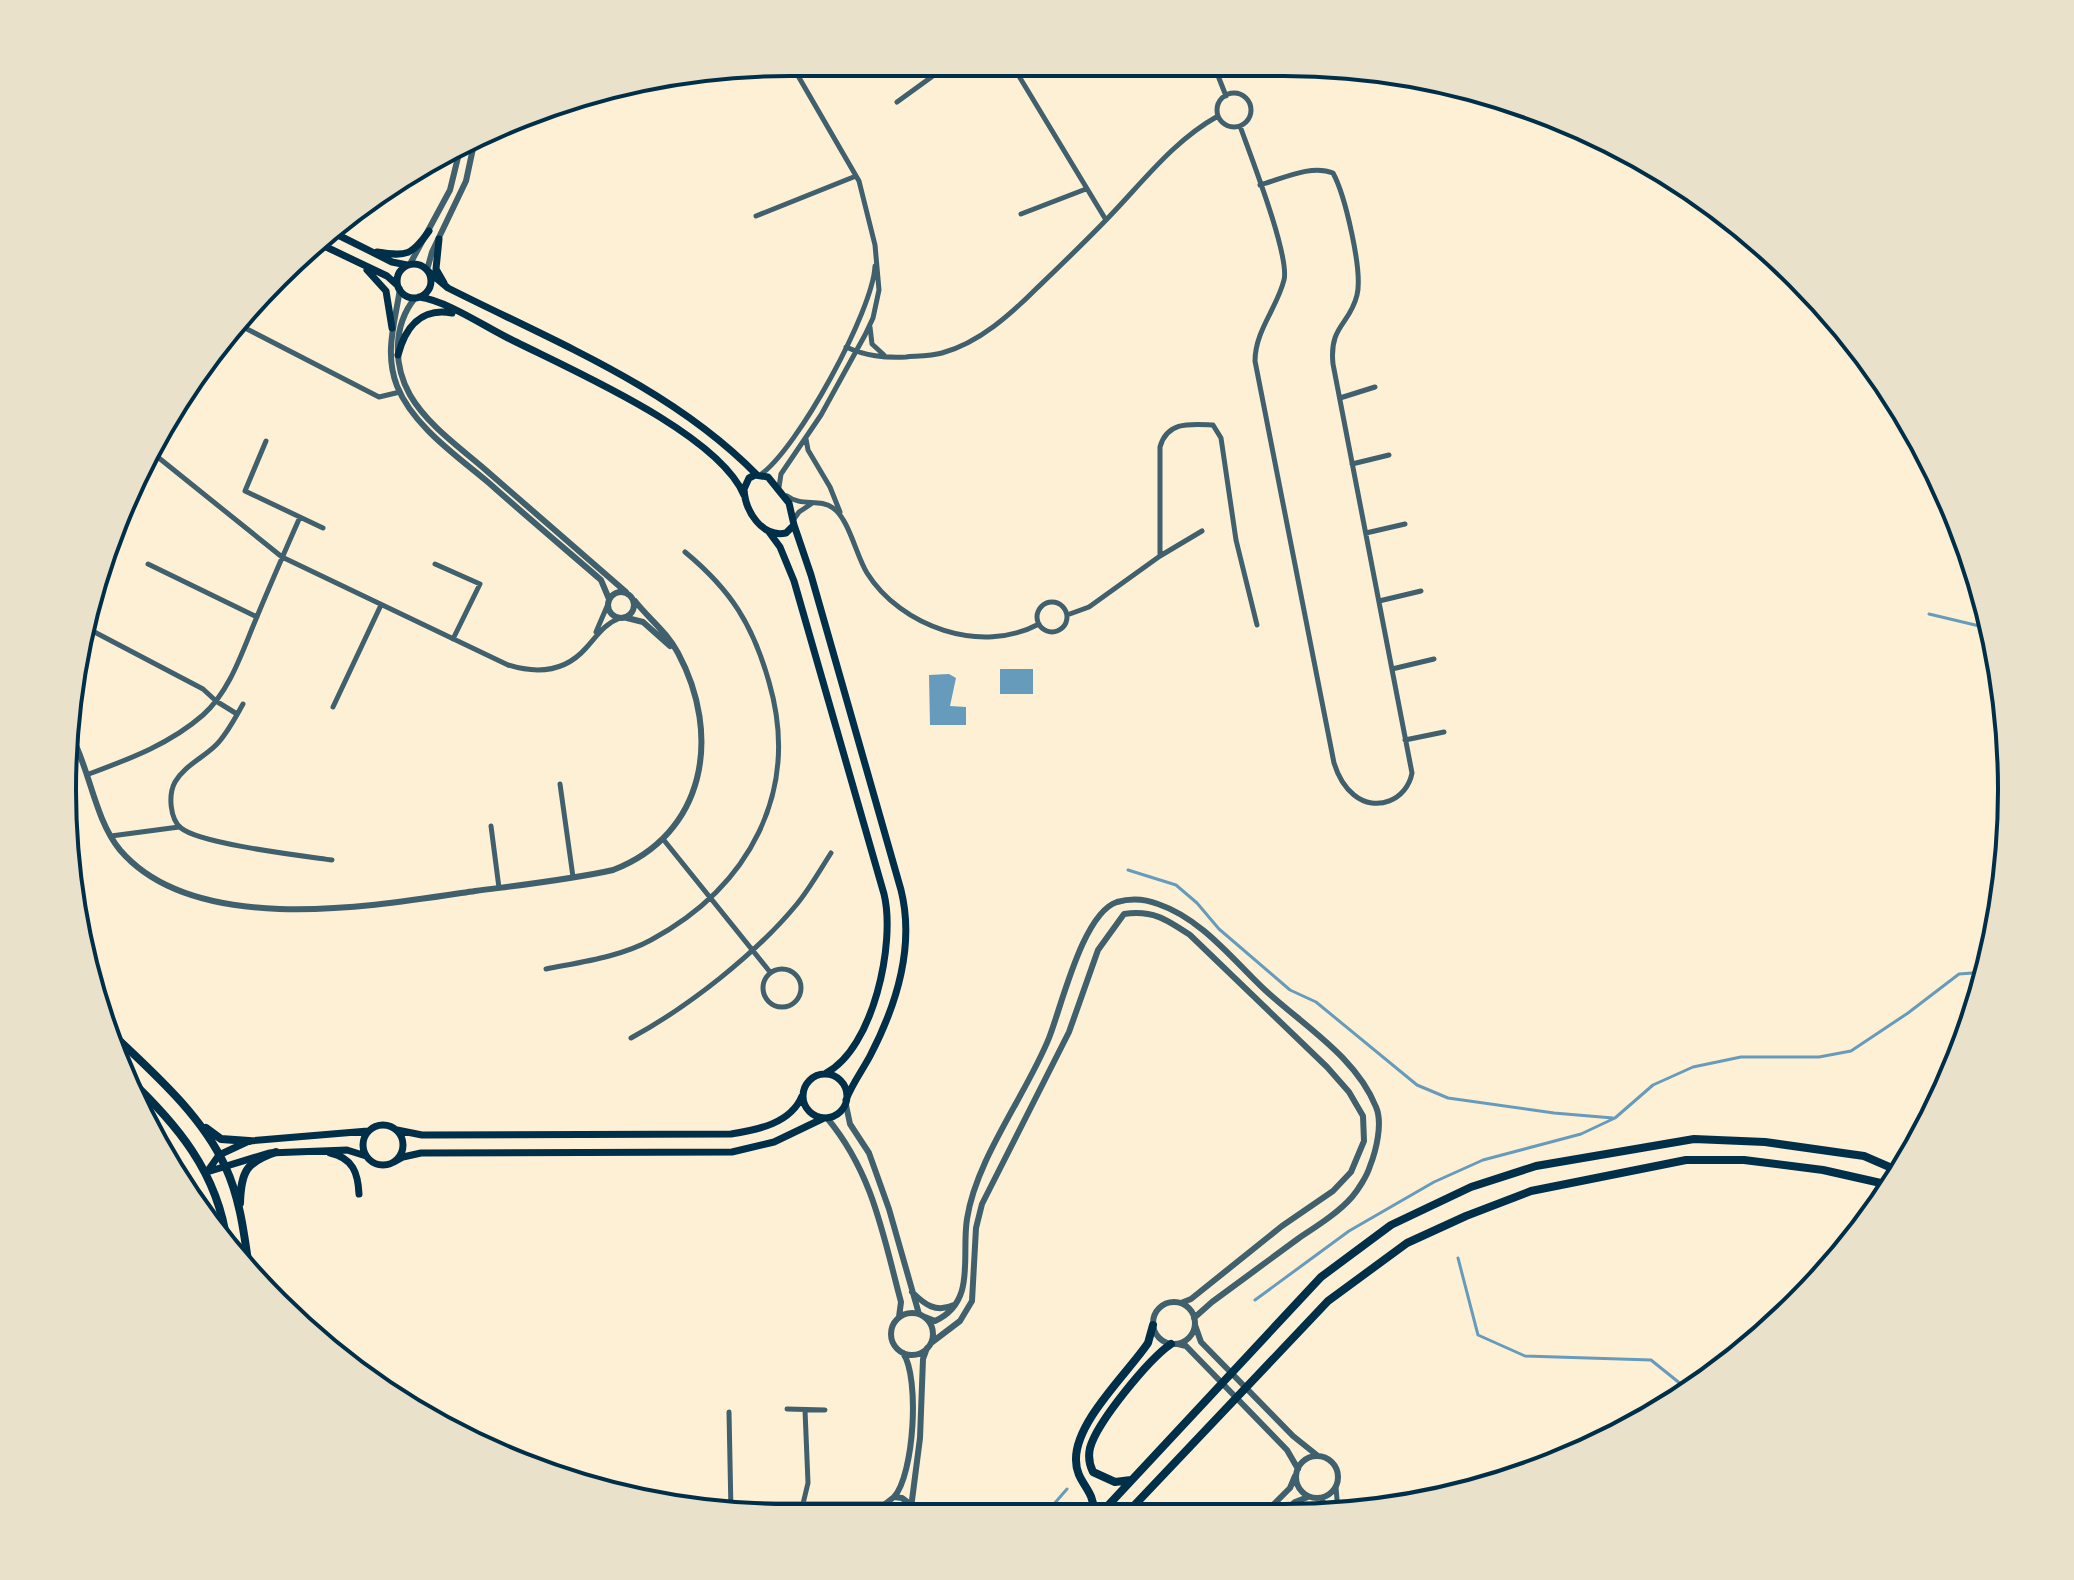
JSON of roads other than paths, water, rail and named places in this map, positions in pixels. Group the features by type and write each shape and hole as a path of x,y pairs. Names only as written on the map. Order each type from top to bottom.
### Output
{"highway":[{"path":"123,1045 186,1110 219,1155 240,1211 247,1253"},
{"path":"146,1097 184,1138 207,1172 223,1224"},
{"path":"186,1110 221,1139 249,1141"},
{"path":"1109,1504 1321,1277 1391,1225 1471,1187 1536,1166 1694,1139 1765,1142 1864,1156 1890,1167"},
{"path":"240,1211 241,1184 245,1172 256,1160 276,1152"},
{"path":"1136,1504 1328,1301 1407,1243 1466,1216 1531,1191 1686,1160 1744,1160 1823,1170 1880,1183"},
{"path":"1093,1504 1091,1492 1077,1472 1076,1449 1083,1429 1148,1343 1153,1325"},
{"path":"1132,1479 1115,1482 1093,1472 1089,1463 1090,1449 1096,1435 1140,1374 1158,1353 1174,1344"}],"main road":[{"path":"370,251 406,254 416,248 429,231"},
{"path":"207,1172 253,1155 276,1152 347,1150 366,1156 380,1165 421,1153 732,1152 774,1142 835,1116 846,1102 877,1040 899,982 905,952 907,918 901,890 811,575 782,491 768,477 759,475 718,437 660,398 448,288 419,264 392,262 340,236"},
{"path":"439,239 436,269 448,288"},
{"path":"207,1172 219,1155 249,1141 368,1131 384,1124 422,1135 731,1134 755,1129 782,1119 795,1110 807,1081 846,1059 861,1033 885,963 889,919 884,894 794,581 780,547 749,511 733,474 685,435 602,386 460,314 406,296 387,276 326,247"},
{"path":"353,259 376,277 386,291 392,328"},
{"path":"399,288 398,277 408,265"},
{"path":"417,298 430,287 428,271"},
{"path":"398,355 407,330 421,317 435,311 460,314"},
{"path":"744,495 745,483 759,475"},
{"path":"769,532 781,535 791,530 794,522"},
{"path":"826,1073 844,1083 846,1102"},
{"path":"802,1096 807,1110 826,1118"},
{"path":"394,1162 403,1146 397,1130"},
{"path":"366,1156 362,1144 368,1131"},
{"path":"320,1151 339,1155 352,1164 359,1177 359,1194"}],"street":[{"path":"798,76 856,176 875,245 879,290 869,326 857,352 781,474 782,491 797,502 834,509 845,525"},
{"path":"897,102 933,76"},
{"path":"1019,76 1106,220"},
{"path":"1218,76 1226,96"},
{"path":"1226,96 1242,96 1249,105 1250,115 1240,126 1228,126 1218,116 1219,103 1226,96"},
{"path":"846,347 889,357 943,352 992,327 1106,220 1173,148 1218,116"},
{"path":"1240,126 1285,268 1285,280 1255,349 1255,361 1334,763 1340,779 1356,797 1367,802 1388,802 1398,799 1410,782 1412,773 1332,344 1337,329 1355,301 1359,284 1342,192 1333,173 1325,170 1260,185"},
{"path":"428,271 466,181 472,151"},
{"path":"408,265 450,190 458,159"},
{"path":"756,216 856,176"},
{"path":"1021,214 1086,189"},
{"path":"759,475 770,467 793,437 846,347 870,295 875,271 875,245"},
{"path":"399,288 391,355 400,392 409,407 442,443 601,580 610,612 621,618 643,622 680,657"},
{"path":"78,747 111,836 121,851 154,878 193,896 219,902 288,909 351,907 613,870 629,864 663,839 682,816 695,791 702,744 699,714 680,657 664,632 626,592 447,437 426,415 404,382 398,355 402,319 417,298"},
{"path":"869,326 872,344 889,357"},
{"path":"246,328 379,397 400,392"},
{"path":"1340,398 1375,387"},
{"path":"1160,556 1160,447 1163,435 1176,426 1213,425 1221,438 1231,514 1257,625"},
{"path":"806,437 808,450 830,487 867,573 888,598 911,616 954,633 980,636 1018,633 1039,624"},
{"path":"266,441 245,491 323,528"},
{"path":"1352,464 1389,455"},
{"path":"159,458 282,557 508,665 550,670 577,657 607,624 634,611 635,601"},
{"path":"794,522 803,508 815,504"},
{"path":"89,774 133,758 182,731 216,701 232,675 300,517"},
{"path":"1366,533 1405,524"},
{"path":"1067,615 1089,607 1160,556 1202,531"},
{"path":"546,969 637,947 678,924 711,898 738,869 764,823 772,800 780,745 772,692 757,644 746,621 719,582 685,552"},
{"path":"148,564 257,617"},
{"path":"435,564 480,584 453,639"},
{"path":"1379,601 1421,591"},
{"path":"591,641 615,592 626,592"},
{"path":"1050,602 1059,604 1067,615 1065,624 1054,631 1045,630 1039,624 1039,610 1050,602"},
{"path":"333,707 381,605"},
{"path":"94,632 203,689 237,714"},
{"path":"1392,669 1434,659"},
{"path":"243,704 216,745 176,780 170,797 179,827 189,833 225,842 332,860"},
{"path":"1405,740 1444,732"},
{"path":"560,784 573,877"},
{"path":"491,826 499,888"},
{"path":"111,836 179,827"},
{"path":"663,839 770,972"},
{"path":"631,1038 661,1021 753,950 796,905 831,853"},
{"path":"888,1504 906,1479 912,1441 911,1367 893,1343 894,1322 905,1313 922,1315 935,1321 948,1315 958,1304 965,1271 966,1220 976,1184 1047,1042 1084,940 1097,915 1113,903 1132,898 1158,904 1191,922 1220,946 1338,1054 1367,1087 1378,1111 1378,1134 1370,1167 1352,1197 1212,1302 1195,1322 1189,1337 1174,1344"},
{"path":"903,1353 916,1354 968,1312 975,1283 976,1228 982,1204 1069,1032 1098,950 1124,914 1144,911 1167,920 1190,935 1327,1067 1349,1092 1363,1116 1364,1141 1351,1172 1333,1191 1282,1226 1191,1299 1167,1303 1153,1318 1160,1338 1191,1352 1287,1450 1298,1471 1299,1487 1308,1497"},
{"path":"783,968 799,979 801,991 792,1005 779,1007 766,1000 762,987 770,972 783,968"},
{"path":"846,1102 850,1124 869,1153 889,1209 912,1292 932,1329 923,1359 920,1438 912,1504"},
{"path":"826,1118 859,1163 873,1201 901,1302 899,1317"},
{"path":"912,1292 936,1309 958,1304"},
{"path":"1181,1303 1187,1307 1195,1322 1201,1342 1284,1427 1318,1456"},
{"path":"787,1409 825,1410"},
{"path":"804,1504 808,1483 805,1410"},
{"path":"729,1412 730,1501"},
{"path":"1274,1504 1290,1488 1305,1461 1325,1457 1335,1466 1338,1480 1333,1492 1293,1504"},
{"path":"1336,1487 1337,1501"},
{"path":"894,1497 906,1500 908,1504"},
{"path":"1321,1498 1324,1502"}],"water":[{"path":"1000,669 1033,669 1033,694 1000,694"},
{"path":"949,674 956,678 950,706 966,707 966,725 930,725 929,675"}],"waterway":[{"path":"1929,614 1979,626"},
{"path":"1128,870 1176,885 1197,903 1219,929 1290,990 1316,1002 1417,1085 1448,1098 1613,1118"},
{"path":"1255,1300 1349,1231 1434,1182 1483,1160 1581,1134 1615,1118 1653,1085 1693,1067 1741,1057 1819,1057 1851,1051 1959,974 1974,973"},
{"path":"1458,1258 1478,1335 1525,1356 1651,1360 1681,1384"},
{"path":"1054,1504 1067,1489"}]}
